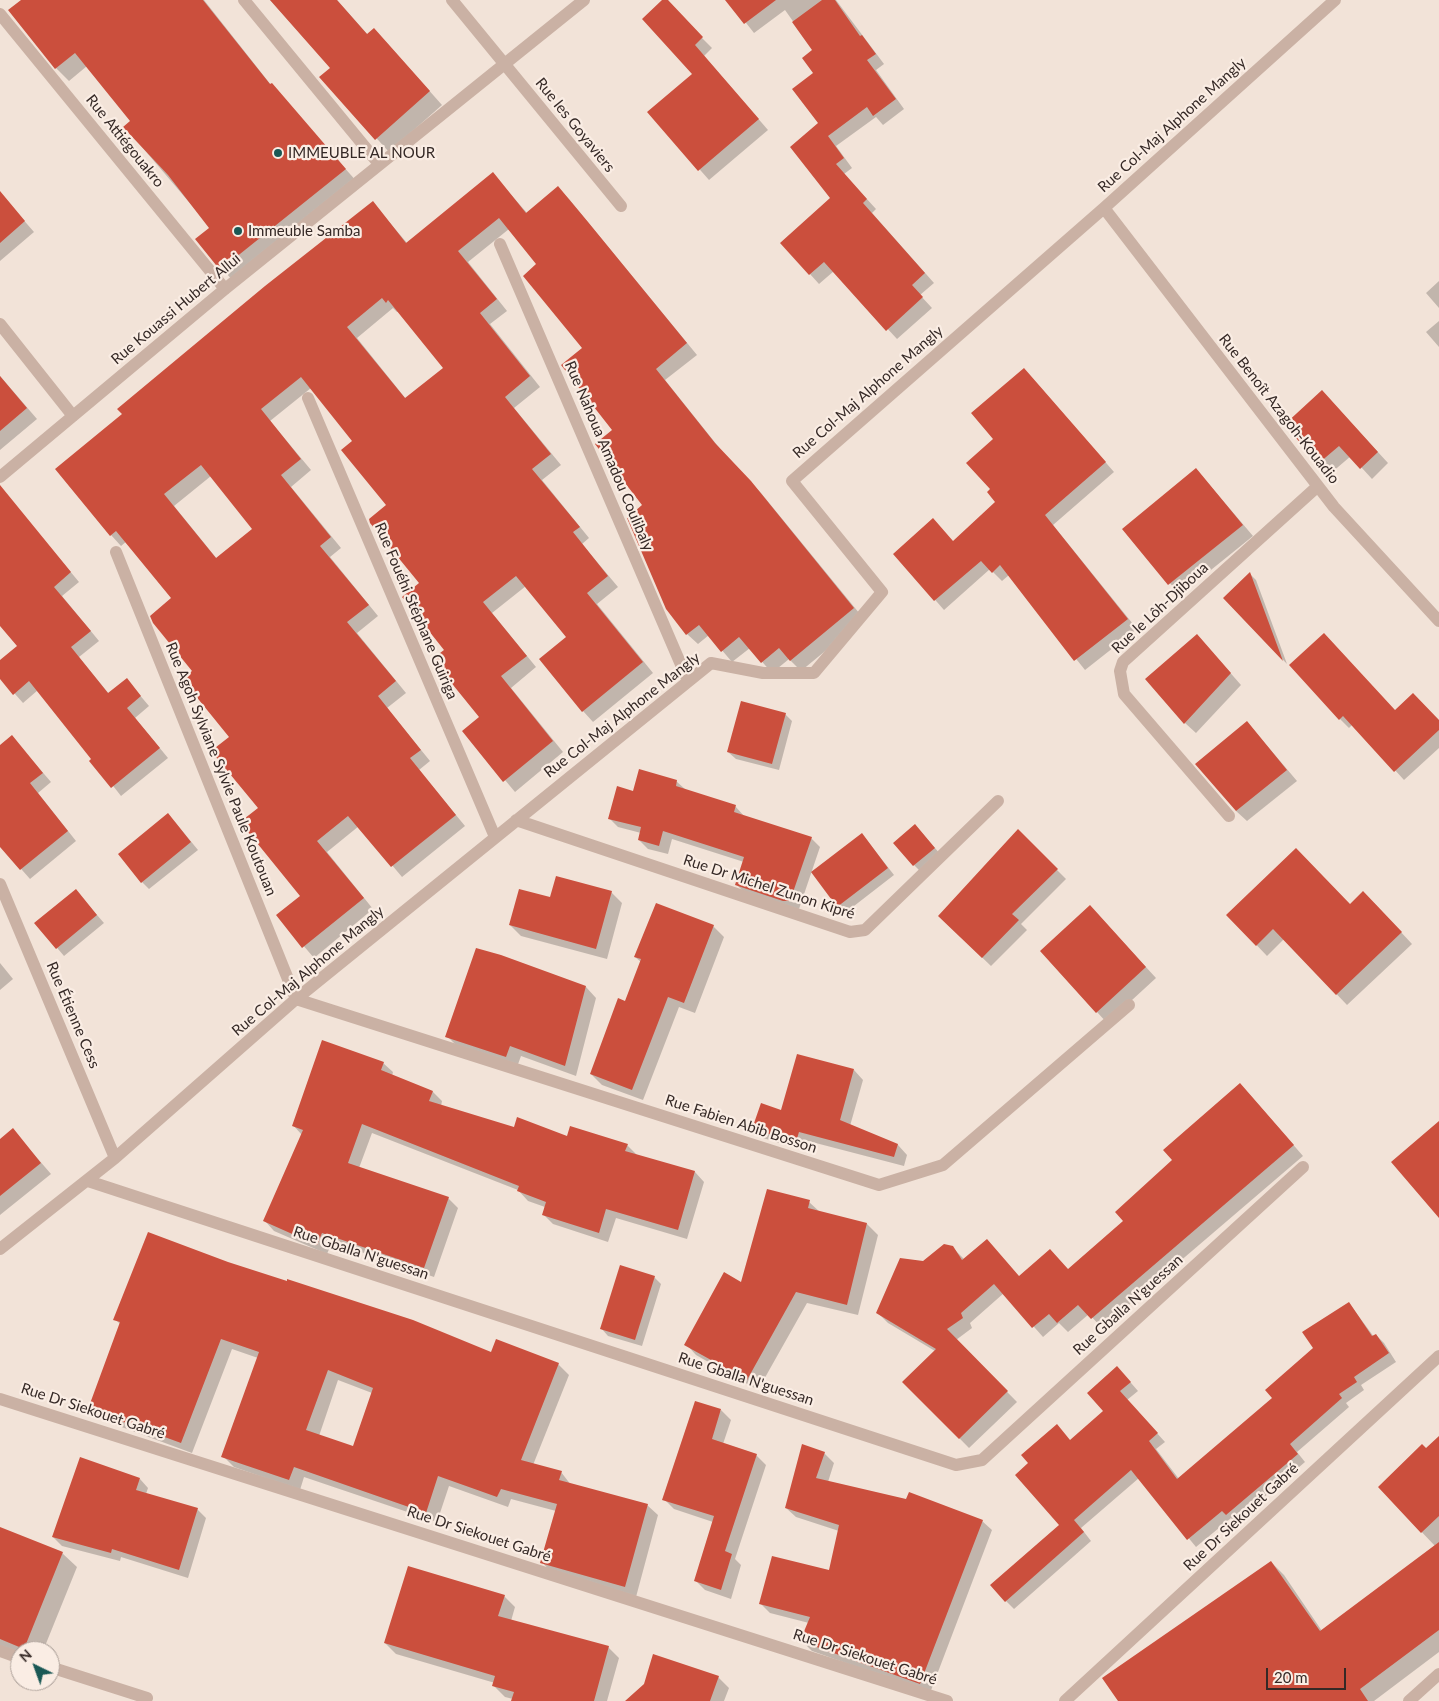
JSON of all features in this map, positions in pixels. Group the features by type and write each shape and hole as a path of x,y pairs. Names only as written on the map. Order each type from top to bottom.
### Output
{"street":[{"path":"244,0 379,164"},
{"name":"Rue les Goyaviers","path":"452,0 620,206"},
{"name":"Rue Kouassi Hubert Allui","path":"0,477 225,288 584,0"},
{"name":"Rue Col-Maj Alphone Mangly","path":"0,1248 88,1181 296,999 711,663 763,673 814,673 882,592 792,480 1104,208 1335,0"},
{"name":"Rue Attiégouakro","path":"0,14 225,288"},
{"name":"Rue Benoît Azagoh-Kouadio","path":"1104,208 1334,507 1439,621"},
{"name":"Rue Nahoua Amadou Coulibaly","path":"500,244 688,681"},
{"path":"0,324 73,416"},
{"name":"Rue Fouéhi Stéphane Guiriga","path":"308,398 495,837"},
{"name":"Rue le Lôh-Djiboua","path":"1229,816 1124,694 1120,670 1123,662 1318,486"},
{"name":"Rue Agoh Sylviane Sylvie Paule Koutouan","path":"116,552 296,999"},
{"name":"Rue Dr Michel Zunon Kipré","path":"516,820 850,932 866,930 998,801"},
{"name":"Rue Étienne Cess","path":"0,884 115,1158"},
{"name":"Rue Fabien Abib Bosson","path":"296,999 879,1185 943,1165 1130,1005"},
{"name":"Rue Gballa N'guessan","path":"88,1181 956,1465 982,1460 1303,1167"},
{"name":"Rue Dr Siekouet Gabré","path":"1065,1701 1439,1356"},
{"name":"Rue Dr Siekouet Gabré","path":"0,1399 948,1701"},
{"path":"60,1670 147,1698"},
{"path":"1409,1701 1439,1674"}],"building":[{"path":"21,0 203,0 270,84 272,83 346,169 220,270 195,239 209,228 168,175 123,127 130,121 75,53 55,69 8,10"},
{"path":"270,0 337,0 367,34 374,28 430,91 375,140 319,77 330,68"},
{"path":"662,0 668,0 703,37 695,45 759,119 698,171 647,112 692,74 642,19"},
{"path":"725,0 776,0 744,24"},
{"path":"822,0 835,0 860,36 862,35 876,54 867,60 896,99 873,116 867,107 828,136 844,158 836,164 867,199 863,203 925,273 912,285 923,297 886,331 824,262 809,275 780,243 830,198 790,147 818,123 792,89 813,73 802,58 812,50 792,22"},
{"path":"493,172 526,213 558,186 687,343 656,369 715,443 751,481 854,608 790,661 779,648 761,663 739,637 721,652 699,625 686,635 666,609 627,518 642,505 595,444 612,430 561,365 582,348 523,276 536,264 499,218 458,251 497,299 480,313 530,376 505,397 551,454 532,469 580,527 573,532 608,576 587,593 643,662 582,712 539,659 566,637 516,576 483,602 527,656 501,676 553,741 503,782 462,731 479,717 432,659 444,650 402,597 419,583 370,523 369,519 386,505 341,450 352,441 301,377 261,409 301,459 281,475 331,537 320,546 369,605 347,622 396,681 378,696 421,750 410,758 456,815 391,867 348,816 317,841 364,898 302,948 276,915 300,896 240,822 258,808 211,751 229,737 182,679 192,671 153,623 150,616 171,598 116,531 110,536 55,469 122,414 117,409 265,286 373,201 406,243","holes":["382,298 386,303 388,300 443,368 405,398 347,327","201,465 252,529 216,558 164,494"]},
{"path":"0,191 25,221 0,243"},
{"path":"1024,368 1106,462 1045,515 1128,619 1074,661 1000,565 992,573 981,561 934,601 893,554 933,518 953,541 995,502 987,492 990,489 966,463 993,439 971,413"},
{"path":"0,376 27,408 0,431"},
{"path":"1322,390 1378,452 1360,469 1339,446 1319,463 1284,425"},
{"path":"1196,468 1243,525 1168,585 1122,529"},
{"path":"0,485 71,572 54,587 91,631 71,647 108,693 127,678 141,696 127,708 160,748 111,788 89,761 91,759 29,681 13,695 0,679 0,660 17,646 0,626"},
{"path":"1250,572 1283,661 1223,598"},
{"path":"1324,633 1395,710 1413,693 1439,720 1439,730 1394,772 1343,716 1339,720 1289,665"},
{"path":"1197,634 1231,673 1184,724 1145,679"},
{"path":"741,701 786,713 772,764 727,752"},
{"path":"1247,721 1287,770 1236,811 1195,764"},
{"path":"12,735 43,773 30,783 68,831 20,870 0,847 0,745"},
{"path":"639,769 677,780 676,786 736,805 734,812 812,837 790,901 783,901 735,885 744,857 663,831 659,846 638,840 641,827 608,819 617,786 633,791"},
{"path":"168,813 191,842 141,883 118,854"},
{"path":"915,824 935,848 913,866 893,843"},
{"path":"1018,829 1058,869 1012,914 1019,920 982,958 938,916"},
{"path":"862,833 888,868 837,907 811,872"},
{"path":"1296,848 1350,904 1363,891 1402,932 1336,995 1273,929 1256,946 1226,915"},
{"path":"556,876 612,891 596,949 509,925 519,889 550,897"},
{"path":"76,889 97,915 56,949 34,923"},
{"path":"656,903 714,925 684,1003 668,997 632,1090 590,1074 618,998 625,1001 641,959 634,957"},
{"path":"1090,905 1146,967 1096,1013 1040,951"},
{"path":"476,948 501,955 586,986 565,1066 510,1046 506,1057 445,1037"},
{"path":"322,1040 384,1062 381,1070 433,1091 429,1101 514,1127 517,1117 567,1136 570,1126 628,1144 625,1151 695,1171 678,1230 606,1209 599,1233 542,1215 546,1202 517,1191 519,1186 362,1124 348,1163 449,1197 424,1268 322,1233 317,1245 263,1221 303,1130 292,1126"},
{"path":"797,1054 854,1069 840,1120 898,1144 894,1157 799,1132 796,1142 752,1129 761,1103 781,1110"},
{"path":"1240,1083 1294,1145 1091,1319 1078,1305 1057,1323 1049,1314 1032,1328 994,1284 961,1313 963,1318 947,1329 1008,1391 959,1439 902,1382 936,1349 876,1313 900,1258 923,1261 944,1244 953,1246 962,1260 987,1239 1019,1276 1050,1249 1068,1269 1123,1221 1115,1212 1172,1160 1163,1150"},
{"path":"1439,1121 1439,1218 1391,1162"},
{"path":"13,1128 41,1163 0,1196 0,1139"},
{"path":"767,1189 810,1200 808,1208 867,1223 847,1305 796,1292 747,1380 684,1345 724,1272 741,1282"},
{"path":"148,1232 228,1262 413,1320 491,1352 496,1339 559,1363 521,1460 562,1471 559,1480 648,1504 625,1587 540,1563 557,1504 501,1489 497,1497 438,1476 426,1513 294,1467 289,1480 221,1457 259,1352 221,1339 181,1443 88,1409 120,1322 113,1320","holes":["328,1370 373,1388 353,1446 306,1430"]},
{"path":"620,1265 655,1276 635,1340 600,1329"},
{"path":"1349,1302 1372,1336 1376,1334 1389,1353 1354,1377 1357,1382 1339,1394 1342,1398 1290,1444 1298,1454 1226,1515 1222,1511 1187,1540 1131,1470 1074,1520 1084,1532 1005,1602 990,1585 1059,1525 1015,1475 1028,1463 1021,1455 1057,1424 1070,1440 1103,1411 1087,1393 1117,1366 1131,1382 1120,1391 1158,1433 1149,1441 1177,1479 1272,1398 1265,1390 1313,1348 1302,1332"},
{"path":"695,1401 721,1409 712,1439 757,1454 725,1551 732,1554 721,1590 694,1581 714,1516 662,1500"},
{"path":"1439,1436 1439,1516 1421,1533 1378,1487 1422,1444 1426,1448"},
{"path":"802,1444 825,1452 816,1478 906,1499 909,1492 983,1520 920,1684 800,1641 810,1617 759,1604 772,1556 829,1570 839,1525 785,1508"},
{"path":"80,1457 140,1478 136,1490 198,1508 179,1570 112,1549 111,1553 52,1537"},
{"path":"0,1527 63,1552 27,1641 10,1641 10,1643 0,1639"},
{"path":"1439,1542 1439,1630 1360,1689 1368,1701 1118,1701 1102,1678 1271,1561 1320,1631"},
{"path":"408,1566 505,1595 498,1616 609,1646 594,1701 511,1701 514,1692 492,1686 495,1676 384,1643"},
{"path":"653,1654 719,1676 710,1701 625,1701 644,1684"}],"place":[{"name":"IMMEUBLE AL NOUR","path":"278,153"},
{"name":"Immeuble Samba","path":"238,231"}]}
